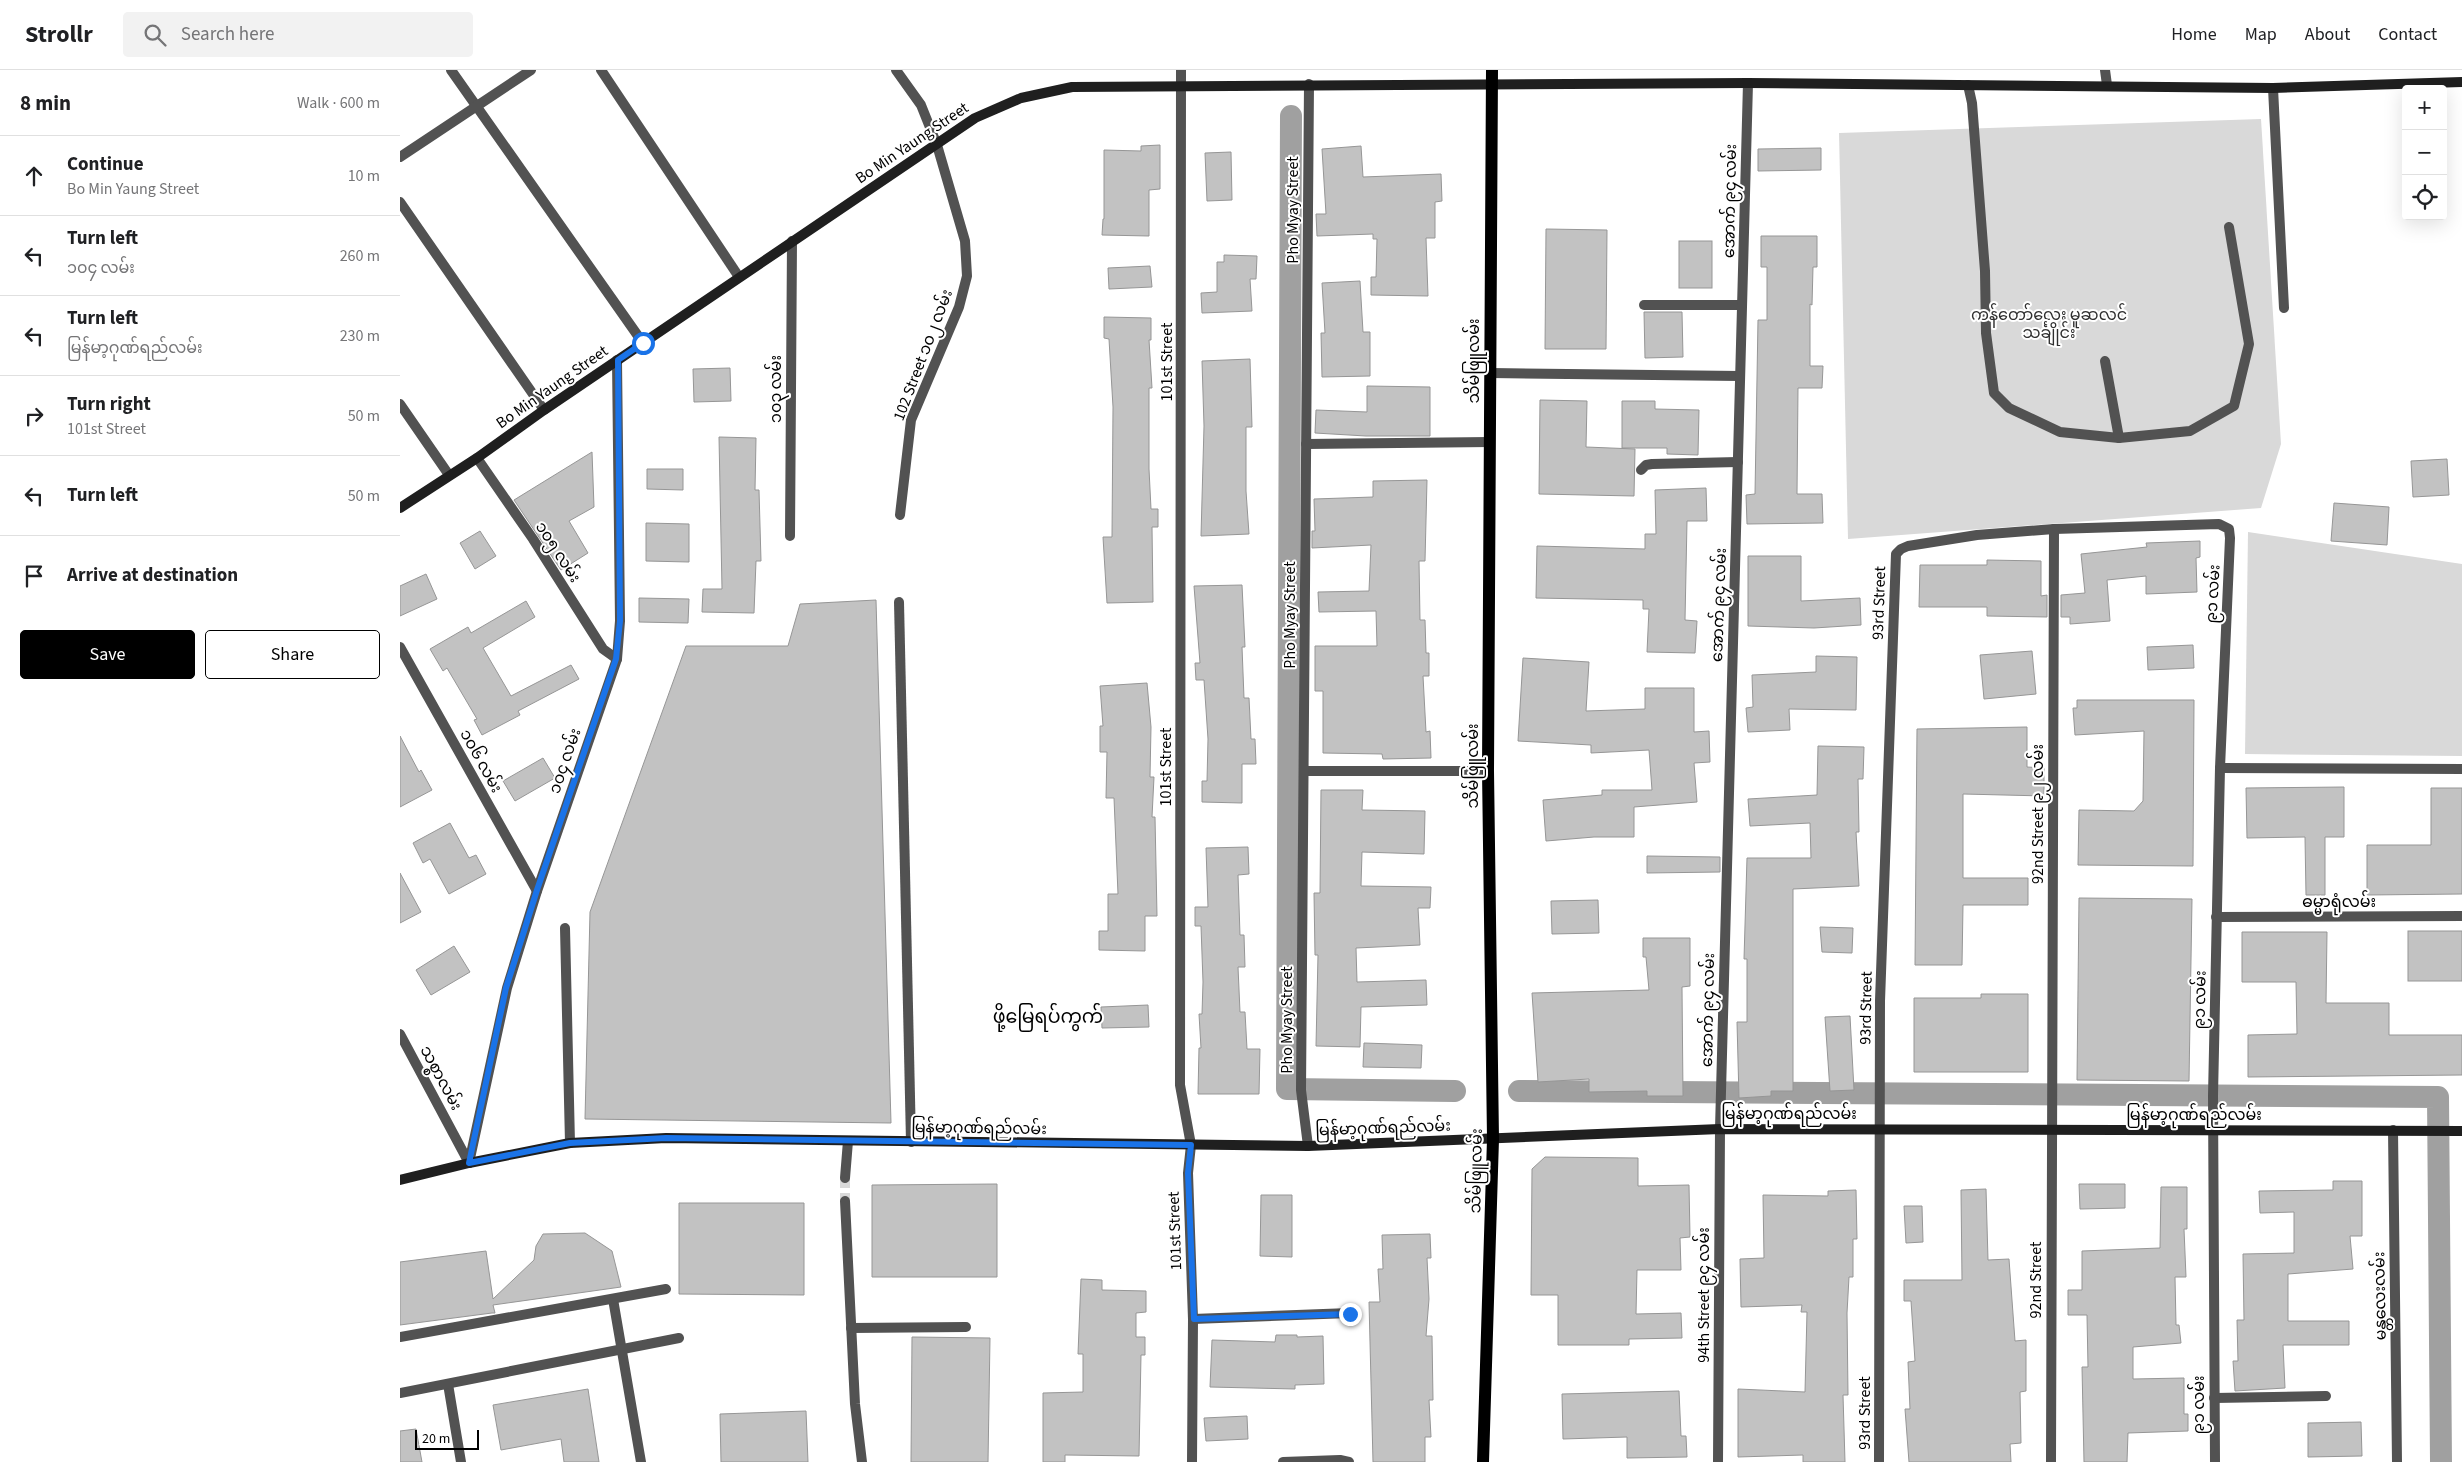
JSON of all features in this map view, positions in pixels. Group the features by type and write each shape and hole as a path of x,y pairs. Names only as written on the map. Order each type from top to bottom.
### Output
{"main road":[{"name":"သိမ်ဖြူလမ်း","path":"1483,1462 1493,1138 1488,771 1492,70"},
{"name":"Bo Min Yaung Street","path":"400,508 477,458 544,410 975,118 1021,98 1072,87 1308,84 1492,86 1748,83 2273,88 2462,82"},
{"name":"မြန်မာ့ဂုဏ်ရည်လမ်း","path":"400,1180 469,1163 570,1143 666,1138 848,1142 1308,1146 1720,1129 2462,1131"}],"street":[{"path":"451,70 643,343"},
{"path":"400,157 532,70"},
{"path":"601,70 740,277"},
{"name":"102 Street ၁၀၂ လမ်း","path":"896,70 922,105 937,145 965,241 967,276 959,307 910,420 900,515"},
{"name":"101st Street","path":"1181,70 1180,1085 1191,1145 1188,1173 1194,1319 1192,1462"},
{"path":"2105,70 2107,85"},
{"name":"အောက် ၉၄ လမ်း","path":"1720,1129 1748,83"},
{"name":"Pho Myay Street","path":"1308,84 1302,1090 1308,1146"},
{"path":"1968,85 1972,103 1985,271 1986,333 1994,392 2009,408 2060,432 2119,438 2190,431 2234,406 2249,344 2229,227"},
{"path":"2273,88 2284,308"},
{"path":"400,202 544,410"},
{"name":"၁၀၃ လမ်း","path":"790,536 792,241"},
{"path":"1644,305 1742,305"},
{"name":"၁၀၄ လမ်း","path":"469,1163 506,988 537,890 616,659 620,621 618,360"},
{"path":"2105,361 2119,438"},
{"path":"1490,373 1740,376"},
{"path":"400,404 449,475"},
{"path":"1306,444 1490,442"},
{"name":"၁၀၅ လမ်း","path":"477,458 534,539 603,649 616,659"},
{"path":"1641,470 1646,465 1652,464 1738,462"},
{"name":"၉၁ လမ်း","path":"2054,529 2219,524 2229,529 2216,917 2213,1130 2215,1462"},
{"name":"93rd Street","path":"1880,1462 1880,1047 1896,554 1901,549 1916,545 1977,535 2054,529"},
{"name":"92nd Street ၉၂ လမ်း","path":"2051,1099 2054,529"},
{"path":"899,602 911,1142"},
{"name":"၁၀၆ လမ်း","path":"400,647 537,890"},
{"path":"2220,768 2462,769"},
{"path":"1304,771 1488,771"},
{"name":"ဓမ္မာရုံလမ်း","path":"2216,917 2462,916"},
{"path":"565,928 570,1143"},
{"name":"သစ္စာလမ်း","path":"400,1034 469,1163"},
{"name":"92nd Street","path":"2050,1462 2051,1099"},
{"name":"94th Street ၉၄ လမ်း","path":"1718,1462 1720,1129"},
{"name":"မန္တလေးလမ်း","path":"2393,1130 2397,1462"},
{"path":"845,1178 848,1142"},
{"path":"846,1201 855,1404 862,1462"},
{"path":"400,1338 666,1289"},
{"path":"613,1299 641,1462"},
{"path":"1194,1319 1350,1314"},
{"path":"851,1328 966,1327"},
{"path":"400,1393 679,1338"},
{"path":"448,1384 461,1462"},
{"path":"2214,1398 2326,1396"},
{"path":"1283,1462 1340,1460 1349,1462"}],"green space":[{"name":"ကန်တော်လေး မူဆလင် သင်္ချိုင်း","path":"2261,119 2281,444 2261,508 1848,539 1839,133"},
{"path":"2248,532 2462,564 2462,756 2245,754"}],"building":[{"path":"1160,145 1160,189 1149,190 1149,236 1102,235 1104,219 1104,150 1141,151 1141,146"},
{"path":"1361,146 1363,177 1441,174 1442,201 1435,202 1435,238 1426,238 1428,296 1371,295 1371,277 1376,277 1377,239 1373,239 1373,234 1317,236 1316,214 1326,214 1322,149"},
{"path":"1821,148 1821,170 1758,171 1758,149"},
{"path":"1231,152 1232,200 1207,201 1205,153"},
{"path":"1546,229 1607,230 1606,349 1545,349"},
{"path":"1761,236 1817,236 1817,267 1813,267 1812,305 1810,304 1810,366 1823,366 1822,388 1798,388 1797,494 1822,494 1823,523 1747,524 1746,495 1755,494 1758,320 1767,320 1767,267 1761,267"},
{"path":"1679,241 1712,241 1712,288 1679,288"},
{"path":"1224,255 1257,256 1256,279 1250,279 1252,311 1202,313 1201,293 1217,292 1217,262 1224,262"},
{"path":"1150,266 1152,287 1109,289 1108,268"},
{"path":"1360,281 1363,332 1370,332 1370,376 1322,377 1321,333 1325,333 1322,283"},
{"path":"1644,312 1682,312 1683,357 1645,358"},
{"path":"1104,317 1151,318 1151,340 1149,340 1152,388 1149,388 1149,469 1151,509 1158,509 1158,527 1152,527 1153,602 1107,603 1103,537 1112,537 1113,407 1109,339 1104,338"},
{"path":"1250,359 1252,427 1246,427 1246,491 1249,534 1201,536 1204,426 1202,361"},
{"path":"730,368 731,401 694,402 693,369"},
{"path":"1367,386 1430,387 1430,436 1366,436 1315,433 1316,410 1367,412"},
{"path":"1540,400 1587,401 1586,447 1635,449 1634,496 1539,494"},
{"path":"1622,401 1655,401 1655,409 1699,410 1698,455 1667,454 1667,448 1622,448"},
{"path":"719,437 756,438 755,490 759,490 761,561 756,561 754,613 702,612 703,589 722,589"},
{"path":"592,452 594,507 569,521 588,553 561,570 514,500"},
{"path":"2447,459 2449,495 2413,497 2411,461"},
{"path":"647,469 683,469 683,490 647,489"},
{"path":"1427,480 1425,561 1419,561 1420,620 1425,620 1426,653 1429,653 1429,676 1423,676 1426,732 1430,731 1431,758 1383,759 1382,754 1323,753 1323,691 1315,691 1315,646 1377,646 1376,611 1319,612 1318,592 1369,591 1371,545 1312,548 1312,531 1315,531 1314,499 1373,497 1373,481"},
{"path":"1706,488 1707,521 1687,521 1685,620 1697,621 1695,653 1647,652 1649,609 1643,609 1643,600 1536,598 1537,546 1645,549 1645,534 1656,534 1655,490"},
{"path":"2334,503 2389,507 2387,545 2331,541"},
{"path":"646,523 689,524 689,562 646,561"},
{"path":"480,531 496,556 475,569 460,543"},
{"path":"2200,541 2200,557 2196,558 2197,592 2146,594 2146,576 2107,580 2110,621 2070,624 2070,617 2061,617 2061,595 2085,593 2081,554 2147,547 2146,543"},
{"path":"1748,556 1801,556 1801,601 1860,598 1861,625 1814,628 1748,626"},
{"path":"1987,560 2041,561 2041,596 2047,595 2047,617 1987,616 1987,607 1919,607 1920,565 1987,565"},
{"path":"426,574 437,599 400,616 400,586"},
{"path":"1242,585 1245,647 1242,647 1244,698 1249,698 1251,739 1255,739 1256,764 1242,764 1242,803 1202,802 1202,781 1207,781 1208,739 1204,680 1196,680 1195,663 1200,663 1194,586"},
{"path":"639,598 689,599 688,623 639,622"},
{"path":"876,600 891,1123 585,1119 590,912 686,646 788,646 800,604"},
{"path":"526,601 535,617 483,648 511,696 571,665 579,679 518,711 520,715 482,735 474,720 477,719 447,668 443,671 430,649 468,627 471,633"},
{"path":"2193,645 2194,668 2148,670 2147,647"},
{"path":"2032,651 2036,694 1984,699 1980,655"},
{"path":"1816,656 1857,657 1856,710 1789,709 1790,730 1748,732 1746,708 1753,707 1752,675 1816,672"},
{"path":"1523,658 1589,662 1586,711 1645,709 1645,688 1694,688 1694,732 1709,731 1710,762 1694,763 1697,802 1634,807 1634,837 1594,837 1546,841 1543,800 1602,795 1602,790 1652,790 1649,750 1591,753 1591,745 1518,741"},
{"path":"1147,683 1151,727 1150,777 1154,777 1152,817 1155,817 1157,916 1145,916 1145,951 1099,950 1099,931 1108,931 1108,894 1118,894 1114,798 1106,798 1107,752 1100,752 1100,726 1103,726 1100,686"},
{"path":"2077,700 2194,700 2193,866 2078,865 2079,810 2134,811 2143,801 2144,731 2075,735 2073,708 2077,708"},
{"path":"2027,727 2027,767 2044,768 2044,796 1963,794 1963,878 2028,878 2028,905 1963,905 1962,965 1915,965 1917,729"},
{"path":"400,736 419,772 421,770 432,790 400,807"},
{"path":"1818,746 1864,747 1863,779 1858,779 1859,832 1856,832 1859,886 1793,889 1793,1091 1771,1091 1771,1096 1739,1098 1737,1022 1747,1022 1747,959 1744,959 1747,858 1811,858 1810,823 1750,826 1748,799 1817,795"},
{"path":"543,758 555,778 515,801 503,781"},
{"path":"2344,787 2344,837 2325,837 2325,895 2306,895 2305,837 2247,838 2246,788"},
{"path":"2431,788 2462,788 2462,894 2367,895 2367,845 2431,845"},
{"path":"1321,790 1363,790 1362,810 1425,811 1424,854 1362,852 1361,886 1431,887 1430,908 1418,908 1420,945 1356,948 1357,982 1426,980 1427,1005 1361,1007 1360,1047 1316,1046 1318,955 1315,955 1314,893 1320,893"},
{"path":"450,823 469,858 476,855 486,874 449,894 430,859 423,863 413,843"},
{"path":"1248,847 1249,874 1238,875 1240,935 1244,935 1245,967 1238,967 1240,1012 1245,1012 1247,1049 1260,1049 1259,1094 1198,1094 1199,1048 1201,1048 1199,1014 1202,1014 1203,982 1201,926 1195,926 1195,907 1208,907 1206,848"},
{"path":"1647,856 1720,857 1720,872 1647,873"},
{"path":"400,873 421,912 400,923"},
{"path":"2079,898 2192,899 2189,1081 2077,1080"},
{"path":"1598,900 1599,933 1552,934 1551,901"},
{"path":"1820,927 1853,928 1852,953 1822,952"},
{"path":"2408,931 2462,931 2462,981 2408,981"},
{"path":"2242,932 2327,932 2326,1003 2389,1003 2389,1035 2462,1035 2462,1075 2248,1077 2248,1035 2297,1034 2296,982 2242,982"},
{"path":"1643,938 1690,938 1690,986 1682,987 1683,1096 1647,1096 1647,1091 1589,1092 1589,1079 1538,1082 1532,993 1649,990 1646,957 1643,957"},
{"path":"454,946 470,972 431,995 416,970"},
{"path":"1981,994 2028,994 2028,1072 1914,1072 1914,998 1981,998"},
{"path":"1148,1005 1149,1027 1102,1028 1101,1007"},
{"path":"1850,1016 1854,1090 1830,1091 1825,1017"},
{"path":"1364,1043 1422,1045 1421,1068 1363,1067"},
{"path":"1545,1157 1638,1158 1638,1186 1689,1185 1690,1237 1680,1238 1681,1270 1637,1270 1636,1314 1681,1313 1682,1338 1629,1339 1629,1345 1558,1345 1558,1295 1531,1295 1532,1169"},
{"path":"2333,1181 2362,1181 2362,1236 2350,1236 2353,1269 2288,1274 2288,1321 2349,1321 2349,1345 2283,1345 2285,1388 2235,1391 2233,1361 2238,1361 2237,1320 2244,1320 2243,1254 2294,1253 2294,1212 2260,1213 2259,1191 2333,1190"},
{"path":"997,1184 997,1277 872,1277 872,1185"},
{"path":"2079,1184 2125,1184 2125,1208 2080,1209"},
{"path":"2161,1187 2187,1187 2187,1229 2184,1229 2186,1277 2175,1277 2176,1325 2179,1325 2181,1343 2133,1347 2133,1379 2184,1378 2184,1414 2188,1414 2188,1431 2128,1433 2127,1462 2084,1462 2082,1367 2088,1367 2087,1315 2068,1315 2068,1290 2082,1290 2082,1251 2160,1248"},
{"path":"1986,1189 1988,1260 2009,1259 2015,1341 2026,1340 2026,1391 2020,1392 2021,1443 2010,1444 2011,1462 1909,1462 1905,1409 1910,1409 1908,1362 1915,1361 1911,1301 1904,1301 1904,1280 1962,1280 1961,1190"},
{"path":"1856,1190 1857,1239 1853,1239 1853,1277 1849,1277 1847,1313 1848,1395 1843,1395 1845,1462 1803,1462 1803,1455 1738,1457 1738,1389 1805,1392 1807,1312 1801,1312 1802,1305 1741,1307 1740,1259 1764,1258 1763,1195 1828,1196 1828,1191"},
{"path":"1261,1195 1292,1195 1292,1257 1260,1256"},
{"path":"679,1203 804,1203 804,1295 679,1294"},
{"path":"1904,1206 1922,1206 1923,1242 1906,1243"},
{"path":"585,1233 612,1251 621,1287 493,1305 495,1313 400,1325 400,1262 486,1251 493,1299 534,1260 536,1246 543,1234"},
{"path":"1430,1234 1431,1258 1427,1258 1429,1299 1426,1336 1432,1336 1433,1400 1429,1400 1431,1437 1425,1437 1425,1462 1373,1462 1369,1302 1380,1302 1378,1269 1383,1269 1382,1235"},
{"path":"1081,1279 1102,1280 1102,1290 1146,1291 1146,1312 1136,1313 1136,1337 1145,1337 1145,1355 1141,1355 1139,1456 1065,1455 1065,1462 1043,1462 1043,1393 1083,1392 1083,1354 1078,1354"},
{"path":"1276,1335 1297,1335 1297,1337 1323,1336 1324,1384 1295,1385 1295,1389 1210,1387 1212,1340 1275,1342"},
{"path":"912,1337 990,1338 988,1462 911,1462"},
{"path":"588,1389 599,1462 564,1462 561,1439 501,1450 493,1405"},
{"path":"1679,1391 1681,1436 1686,1436 1687,1457 1627,1458 1627,1437 1563,1439 1562,1394"},
{"path":"806,1411 808,1462 721,1462 720,1414"},
{"path":"1247,1416 1248,1439 1206,1441 1204,1418"},
{"path":"2361,1422 2362,1456 2308,1457 2308,1423"},
{"path":"416,1429 422,1462 400,1462 400,1431"}],"waterway":[{"path":"1291,116 1287,1089 1455,1091"},
{"path":"1519,1091 2438,1097 2441,1462"}],"tunnel":[{"path":"845,1178 845,1201"}],"district":[{"name":"ဖို့မြေရပ်ကွက်","path":"1048,1017"}],"route":[{"path":"643,343 618,360 620,621 616,659 537,890 506,988 469,1163 570,1143 666,1138 848,1142 1191,1145 1188,1173 1194,1319 1350,1314"}]}
